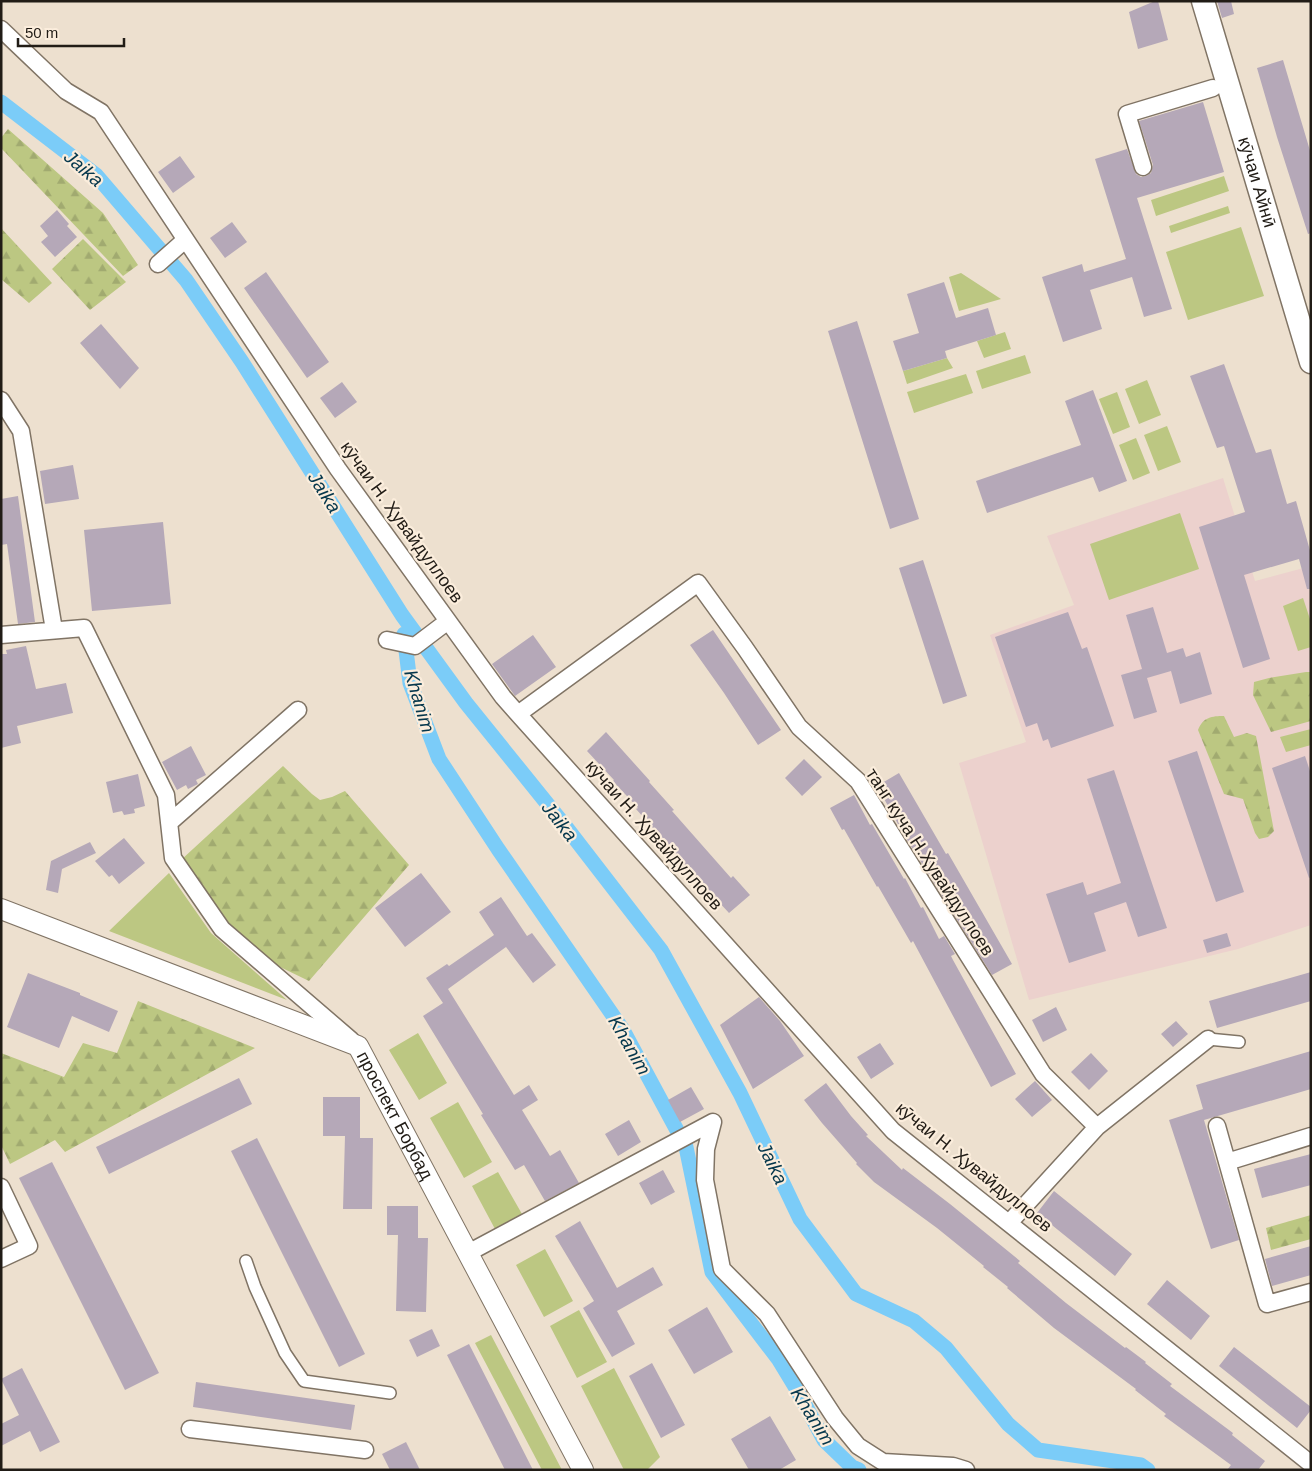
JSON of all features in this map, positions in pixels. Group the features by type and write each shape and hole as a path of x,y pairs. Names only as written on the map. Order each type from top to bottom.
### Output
{"main road":[{"name":"кӯчаи Айнӣ","path":"1203,1 1311,362"}],"street":[{"name":"кӯчаи Н. Ҳувайдуллоев","path":"1,29 66,91 101,112 338,469 503,697 893,1131 1309,1458"},
{"path":"1142,167 1127,114 1213,88"},
{"path":"158,264 186,240"},
{"path":"1,400 20,431 54,630"},
{"name":"танг куча Н.Ҳувайдуллоев","path":"518,714 698,583 799,727 858,781 1043,1074 1097,1127"},
{"path":"386,640 415,646 448,621"},
{"path":"1,635 84,628 166,795 173,858 222,929 358,1046"},
{"path":"169,823 298,710"},
{"name":"проспект Борбад","path":"1,909 358,1046 583,1470"},
{"path":"1009,1223 1097,1127 1208,1039 1239,1042"},
{"path":"468,1253 713,1122 706,1149 704,1180 722,1269 767,1314 835,1418 858,1446 883,1462 953,1466 966,1470"},
{"path":"1217,1126 1267,1304 1311,1292"},
{"path":"1227,1162 1311,1136"},
{"path":"1,1187 30,1246 1,1259"},
{"path":"246,1261 255,1287 285,1353 304,1381 390,1394"},
{"path":"190,1429 365,1450"}],"shaded area":[{"path":"1223,478 1255,581 1311,566 1311,925 1238,949 1029,1000 959,763 1026,742 990,635 1074,605 1047,536"}],"green space":[{"path":"8,129 103,213 138,265 123,276 1,148 1,138"},
{"path":"1224,176 1229,191 1156,216 1151,200"},
{"path":"1228,206 1230,213 1171,233 1169,226"},
{"path":"1241,227 1264,296 1188,320 1166,252"},
{"path":"1,228 52,283 29,303 1,279"},
{"path":"83,239 126,282 90,310 52,269"},
{"path":"961,273 1001,299 959,311 949,277"},
{"path":"1005,332 1011,349 984,358 977,341"},
{"path":"1025,355 1031,373 982,389 976,371"},
{"path":"947,358 953,368 907,384 903,371"},
{"path":"966,374 973,393 914,413 907,392"},
{"path":"1147,380 1161,415 1139,424 1125,389"},
{"path":"1117,392 1130,427 1113,434 1099,399"},
{"path":"1167,426 1181,462 1158,471 1144,435"},
{"path":"1136,438 1150,473 1133,480 1119,445"},
{"path":"1180,513 1199,569 1109,600 1090,544"},
{"path":"1303,598 1311,622 1311,647 1298,651 1283,606"},
{"path":"1311,672 1311,721 1271,732 1253,695 1254,682"},
{"path":"1224,716 1234,737 1247,733 1256,736 1274,831 1268,837 1259,839 1255,833 1243,799 1224,794 1198,730 1202,722 1208,718"},
{"path":"1311,729 1311,745 1286,752 1280,737"},
{"path":"283,766 320,800 345,791 409,865 309,981 276,965 246,943 230,928 181,860"},
{"path":"169,873 211,933 287,1000 109,931"},
{"path":"138,1001 255,1048 65,1152 55,1140 10,1164 1,1145 1,1053 64,1077 83,1043 117,1053"},
{"path":"418,1033 447,1083 419,1100 389,1050"},
{"path":"458,1102 492,1162 464,1178 430,1118"},
{"path":"498,1172 522,1214 495,1229 472,1186"},
{"path":"1311,1215 1311,1239 1271,1250 1266,1228"},
{"path":"545,1249 573,1301 544,1317 516,1265"},
{"path":"579,1310 607,1362 577,1378 550,1326"},
{"path":"491,1335 562,1470 542,1470 475,1343"},
{"path":"614,1368 660,1457 647,1470 624,1470 581,1386"}],"building":[{"path":"1158,1 1168,40 1138,49 1129,12"},
{"path":"1217,1 1231,1 1234,14 1222,18"},
{"path":"1283,60 1311,154 1311,233 1308,234 1257,68"},
{"path":"1203,102 1224,172 1137,198 1172,309 1144,317 1132,277 1090,290 1102,329 1063,342 1042,277 1082,264 1084,272 1126,259 1095,159 1127,149 1136,174 1141,177 1146,176 1151,173 1153,165 1139,121"},
{"path":"180,156 195,177 173,193 158,172"},
{"path":"57,210 77,237 55,257 41,242 48,236 40,226"},
{"path":"232,222 247,242 225,258 210,238"},
{"path":"266,272 329,362 307,378 244,288"},
{"path":"944,282 956,318 988,308 996,335 945,351 947,358 903,371 893,341 919,333 907,294"},
{"path":"857,321 919,519 890,529 828,331"},
{"path":"101,324 139,368 120,389 80,343"},
{"path":"1224,364 1256,453 1271,449 1287,504 1296,501 1311,554 1311,589 1307,589 1299,559 1244,575 1270,659 1243,668 1199,527 1245,512 1224,446 1217,448 1190,376"},
{"path":"342,382 357,402 335,418 320,398"},
{"path":"1093,390 1127,481 1099,492 1093,477 987,513 976,481 1081,445 1065,401"},
{"path":"73,465 79,499 45,504 40,471"},
{"path":"18,496 35,622 18,624 7,544 1,545 1,499"},
{"path":"163,522 171,604 92,611 84,530"},
{"path":"923,560 967,696 943,704 899,568"},
{"path":"1153,607 1167,653 1183,648 1186,657 1200,652 1212,694 1180,704 1171,671 1147,678 1157,712 1134,719 1121,675 1142,669 1126,615"},
{"path":"1068,612 1082,649 1087,647 1114,726 1051,748 1048,739 1043,741 1037,723 1026,727 995,637"},
{"path":"713,630 781,730 758,745 690,645"},
{"path":"533,635 556,667 515,696 492,664"},
{"path":"26,646 36,689 66,683 73,713 17,726 21,743 1,748 1,654 7,654 6,650"},
{"path":"606,732 650,781 674,810 672,811 731,878 733,876 750,895 729,913 660,838 636,809 638,808 587,751"},
{"path":"191,746 206,775 196,780 198,784 188,789 186,785 177,790 162,762"},
{"path":"1197,751 1244,892 1216,902 1168,761"},
{"path":"1305,756 1311,774 1311,877 1309,878 1272,768"},
{"path":"804,759 822,777 802,796 785,778"},
{"path":"1114,770 1167,928 1138,937 1126,902 1094,913 1106,951 1069,963 1046,894 1083,882 1087,895 1121,883 1087,779"},
{"path":"899,773 1012,964 992,975 904,835 877,786"},
{"path":"138,774 145,806 134,809 135,813 124,815 122,811 113,813 106,782"},
{"path":"854,795 870,825 872,824 905,878 921,908 923,907 939,939 944,936 955,954 951,956 953,960 1016,1074 991,1087 913,941 911,943 830,808"},
{"path":"124,838 145,863 119,884 112,875 109,877 95,861"},
{"path":"90,842 96,853 62,869 58,893 46,890 51,861"},
{"path":"421,873 451,912 405,947 375,908"},
{"path":"501,897 527,936 532,933 556,965 533,983 506,947 448,989 514,1095 529,1085 538,1100 522,1110 550,1156 560,1150 579,1183 545,1201 524,1165 515,1170 423,1016 443,1003 426,978 447,964 449,966 494,935 479,912"},
{"path":"1227,933 1231,946 1207,953 1203,940"},
{"path":"1311,972 1311,1001 1217,1028 1209,1001"},
{"path":"28,973 80,993 80,995 118,1011 109,1032 72,1016 59,1048 7,1027"},
{"path":"759,997 780,1021 804,1056 753,1089 720,1025"},
{"path":"1056,1007 1067,1030 1043,1042 1032,1020"},
{"path":"1176,1021 1188,1034 1173,1047 1161,1034"},
{"path":"880,1043 894,1064 871,1079 857,1057"},
{"path":"1311,1051 1311,1089 1204,1120 1239,1240 1211,1249 1169,1120 1203,1109 1196,1085"},
{"path":"1091,1053 1108,1071 1089,1090 1071,1072"},
{"path":"239,1078 252,1104 109,1174 96,1147"},
{"path":"1035,1081 1052,1100 1032,1117 1015,1099"},
{"path":"826,1083 868,1135 866,1136 902,1170 903,1168 950,1204 1020,1261 1018,1263 1066,1303 1146,1362 1172,1384 1170,1386 1233,1433 1232,1435 1265,1461 1258,1470 1227,1470 1231,1465 1164,1416 1166,1414 1136,1389 1054,1328 984,1266 937,1228 874,1182 856,1164 804,1100"},
{"path":"691,1087 704,1109 680,1122 668,1100"},
{"path":"323,1097 360,1097 360,1138 373,1138 372,1209 343,1209 345,1136 323,1136"},
{"path":"629,1120 641,1142 618,1156 605,1134"},
{"path":"257,1138 365,1354 339,1367 231,1151"},
{"path":"1311,1154 1311,1185 1262,1198 1254,1169"},
{"path":"52,1162 159,1373 125,1390 19,1178"},
{"path":"663,1170 675,1192 651,1205 639,1183"},
{"path":"1054,1191 1132,1254 1115,1276 1037,1213"},
{"path":"387,1206 418,1206 418,1238 428,1238 426,1312 396,1311 398,1235 387,1235"},
{"path":"580,1221 617,1288 653,1267 663,1285 617,1311 635,1344 612,1357 583,1308 594,1301 555,1236"},
{"path":"1311,1246 1311,1275 1272,1286 1265,1259"},
{"path":"1167,1280 1210,1316 1191,1340 1147,1304"},
{"path":"707,1307 733,1352 694,1374 668,1330"},
{"path":"432,1329 440,1346 417,1357 409,1340"},
{"path":"469,1344 533,1470 505,1470 447,1355"},
{"path":"1234,1347 1311,1407 1311,1410 1297,1428 1219,1366"},
{"path":"652,1363 685,1425 661,1438 629,1376"},
{"path":"22,1368 60,1442 40,1452 30,1431 1,1446 1,1424 19,1415 1,1379"},
{"path":"196,1382 355,1405 351,1430 193,1407"},
{"path":"770,1416 796,1460 779,1470 749,1470 731,1439"},
{"path":"406,1442 420,1470 390,1470 382,1454"}],"waterway":[{"name":"Jaika","path":"1,102 96,175 186,280 242,362 402,615 466,703 566,827 661,950 740,1093 800,1219 856,1294 914,1321 946,1348 1008,1424 1038,1450 1141,1465 1148,1470"},
{"name":"Khanim","path":"404,634 410,683 439,759 498,849 623,1030 686,1147 712,1272 779,1360 824,1440 852,1467 859,1470"}]}
